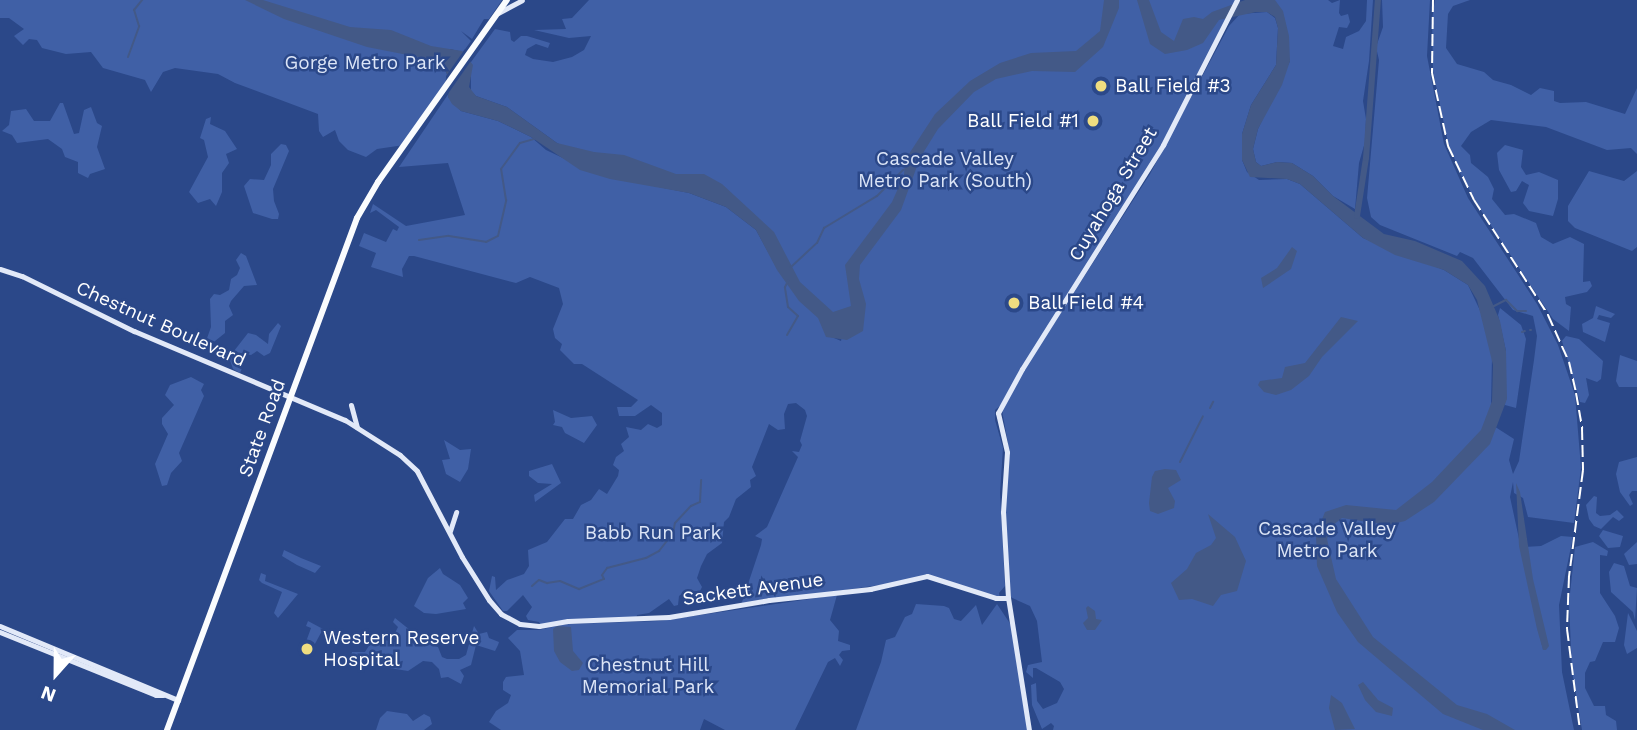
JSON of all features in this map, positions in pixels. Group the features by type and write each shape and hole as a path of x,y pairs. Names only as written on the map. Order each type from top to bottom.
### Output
{"main road":[{"name":"State Road","path":"167,730 357,218 404,145 507,0"}],"street":[{"path":"498,13 522,0"},
{"name":"Cuyahoga Street","path":"1029,730 1008,598 1003,512 1007,452 998,422 1001,405 1163,145 1237,0"},
{"name":"Chestnut Boulevard","path":"0,269 22,276 134,331 357,427 416,468 470,570 501,614"},
{"path":"351,405 357,427"},
{"path":"450,534 456,512"},
{"name":"Sackett Avenue","path":"501,614 514,622 533,626 570,620 657,619 769,600 870,589 927,576 995,598 1008,598"},
{"path":"0,626 178,700"},
{"path":"0,632 156,695 165,695"}],"green space":[{"name":"Gorge Metro Park","path":"0,0 502,0 489,19 484,19 472,39 461,31 471,41 463,52 450,49 444,67 450,82 404,145 377,149 366,157 348,150 339,141 335,130 323,137 319,131 318,114 218,74 175,68 163,72 151,92 145,80 103,68 91,52 66,54 42,48 37,40 29,39 23,45 14,36 24,29 9,18 0,18"},
{"path":"589,0 1237,0 1163,145 1026,367 1150,174 1229,26 1240,14 1267,12 1275,18 1278,28 1276,65 1251,105 1242,134 1242,160 1247,172 1259,180 1287,179 1300,184 1363,238 1444,270 1468,285 1485,321 1492,357 1491,406 1486,421 1514,439 1509,460 1513,474 1519,461 1534,360 1537,336 1533,316 1513,310 1473,258 1460,252 1457,256 1380,225 1371,217 1367,198 1379,60 1376,47 1383,27 1382,0 1430,0 1427,56 1444,144 1468,198 1537,304 1558,345 1575,395 1581,468 1574,523 1528,517 1523,498 1514,493 1513,482 1510,497 1543,650 1524,547 1541,546 1561,536 1573,537 1559,605 1562,672 1574,730 1053,730 1051,723 1042,729 1032,705 1031,685 1036,683 1037,701 1043,709 1057,703 1064,689 1060,682 1036,668 1033,668 1033,678 1026,672 1028,665 1042,662 1037,621 1030,606 1008,596 1003,512 1008,443 1001,405 995,410 1003,448 1000,493 1005,586 999,593 1000,599 935,577 741,605 761,545 762,539 755,536 767,527 798,457 792,451 799,452 802,445 800,441 807,416 805,410 796,403 788,404 784,414 785,429 778,430 769,424 752,467 756,476 750,480 751,487 736,499 729,517 724,522 722,543 707,554 701,566 697,578 702,587 700,591 685,591 679,596 678,605 674,606 669,599 649,613 637,615 636,619 589,620 541,626 539,622 528,620 526,616 532,607 523,595 507,611 503,611 489,591 492,576 495,577 496,590 507,580 524,574 529,566 528,550 547,542 565,519 573,519 581,505 591,500 599,489 607,494 618,476 619,470 613,465 616,457 624,451 621,444 629,437 626,427 641,430 648,424 657,428 662,425 662,413 651,405 635,416 619,416 617,407 631,407 638,400 582,364 574,364 560,350 562,344 555,338 553,329 563,304 559,288 530,277 516,283 414,256 409,256 402,269 403,277 371,267 376,253 359,246 364,233 386,242 393,229 397,231 399,227 376,210 370,213 373,204 406,226 465,215 448,163 399,167 449,93 448,97 461,111 498,121 531,137 546,150 599,175 689,193 726,207 756,230 778,270 782,252 704,178 609,169 557,143 507,107 476,96 471,91 471,62 495,29 510,32 514,42 521,36 527,36 550,43 548,48 536,44 527,49 525,55 553,62 572,57 584,50 591,36 569,38 534,30 566,29 562,19 572,18","holes":["847,310 841,341 834,338 838,329 831,316"]},
{"path":"1273,0 1328,0 1332,3 1340,0 1339,13 1341,16 1348,14 1350,22 1347,28 1339,27 1333,46 1343,49 1346,37 1359,31 1366,21 1367,0 1373,0 1363,101 1366,119 1365,142 1359,163 1355,209 1333,196 1313,176 1292,163 1277,162 1261,166 1256,162 1253,149 1258,129 1290,61"},
{"path":"1435,0 1470,0 1453,6 1448,14 1446,48 1457,64 1484,72 1493,80 1531,95 1540,88 1554,91 1554,101 1560,103 1586,102 1625,114 1637,88 1637,154 1631,148 1607,150 1546,127 1491,120 1471,132 1461,146 1470,155 1471,163 1488,177 1494,189 1492,199 1505,215 1514,214 1536,223 1541,237 1553,244 1570,237 1584,244 1583,282 1590,281 1592,286 1587,292 1565,297 1566,304 1571,307 1569,331 1553,319 1482,212 1461,175 1448,143 1433,71 1432,19"},
{"path":"60,103 63,103 74,134 79,133 84,110 91,107 97,123 102,126 97,147 105,169 90,174 88,178 78,173 78,162 65,157 62,149 48,139 17,143 12,135 2,131 9,125 11,111 26,109 34,121 50,121"},
{"path":"211,117 210,124 225,131 237,149 226,154 229,163 222,173 222,192 216,206 210,199 198,203 189,192 208,157 204,140 200,138 206,119"},
{"path":"281,144 286,145 289,151 273,189 279,214 278,219 272,219 253,213 244,186 250,179 264,180 271,165 271,154"},
{"path":"1505,145 1523,150 1521,167 1526,175 1539,172 1558,180 1558,199 1553,216 1529,211 1523,203 1529,185 1522,181 1516,191 1511,192 1499,170 1497,153"},
{"path":"1589,171 1624,181 1637,171 1637,247 1632,251 1575,228 1568,221 1568,206"},
{"path":"241,253 246,256 257,285 244,286 231,301 229,306 233,315 225,321 225,333 210,345 206,341 211,327 210,299 214,294 220,295 229,290 231,279 237,275 240,268 236,260"},
{"path":"1596,306 1615,314 1611,318 1599,315 1597,319 1610,323 1605,342 1583,332 1582,324 1593,318"},
{"path":"1500,308 1521,325 1526,339 1516,408 1505,405 1506,351 1498,315"},
{"path":"278,323 281,326 270,353 264,356 257,351 251,355 239,353 237,358 243,366 240,373 233,369 230,360 248,333 256,335 268,344 269,334"},
{"path":"1566,336 1579,339 1603,361 1601,379 1597,382 1586,378 1589,395 1585,403 1580,402 1562,341"},
{"path":"1620,355 1637,361 1637,387 1619,387 1616,381"},
{"path":"191,377 204,384 201,390 204,396 179,453 182,461 171,473 167,485 162,486 155,464 168,434 162,424 162,418 174,405 165,395 170,385"},
{"path":"553,410 571,418 592,416 597,425 584,443 565,433 562,427 553,425"},
{"path":"444,440 460,450 471,449 468,469 460,482 446,474 442,460 450,459"},
{"path":"1637,457 1637,491 1632,491 1629,495 1633,504 1630,506 1620,492 1616,474 1619,462"},
{"path":"552,464 561,483 535,502 534,495 552,484 538,483 529,476 529,471"},
{"path":"1594,496 1597,497 1596,513 1600,516 1610,515 1617,510 1624,517 1619,521 1613,517 1601,529 1594,526 1589,519 1586,505"},
{"path":"1603,530 1623,536 1620,547 1608,548 1599,536"},
{"path":"1593,542 1608,551 1607,556 1600,555 1600,593 1615,616 1619,628 1615,642 1603,642 1595,661 1590,662 1585,673 1585,688 1594,706 1605,706 1606,715 1616,721 1617,730 1582,730 1572,671 1569,603 1575,547"},
{"path":"1637,542 1637,564 1629,565 1624,554"},
{"path":"284,550 321,566 315,573 282,556"},
{"path":"1614,563 1624,566 1630,586 1637,588 1635,620 1633,612 1611,592 1609,572"},
{"path":"440,568 443,574 460,585 468,598 463,603 466,609 436,614 424,613 414,606 428,578"},
{"path":"261,573 266,575 265,581 298,594 278,618 274,613 282,592 262,583 259,580"},
{"name":"Chestnut Hill Memorial Park","path":"837,595 830,620 839,631 838,641 850,645 850,650 842,651 839,655 843,660 840,666 835,658 828,662 795,730 725,730 704,719 700,730 501,730 489,722 496,711 508,703 511,695 503,690 506,677 524,675 520,651 508,638 517,630 538,630 567,624 659,621"},
{"path":"916,604 944,606 949,608 954,619 961,621 976,605 982,625 997,604 1013,628 1029,730 856,730 881,662 886,640 895,637 905,617 912,614"},
{"path":"1628,613 1637,631 1637,648 1627,654 1624,645"},
{"path":"395,618 410,630 430,637 430,644 438,647 442,657 447,659 459,659 466,655 474,626 479,634 487,632 489,638 499,642 495,651 476,645 471,665 460,670 464,676 461,684 448,677 441,678 439,669 432,662 423,661 408,671 383,667 375,659 349,664 352,652 365,652 377,633 383,640 391,641 398,627 393,622"},
{"path":"308,621 323,629 310,653 303,650 311,628 306,626"},
{"path":"387,711 407,714 413,721 424,714 430,717 432,724 424,730 376,730 380,718"}],"shaded area":[{"path":"245,0 263,0 350,27 391,30 431,46 462,51 473,65 469,87 476,96 507,107 557,143 594,152 624,155 676,174 704,174 722,184 774,232 800,282 833,312 851,306 845,265 892,202 904,175 905,160 935,114 970,81 1000,63 1031,53 1076,51 1100,31 1104,0 1119,0 1119,8 1103,47 1075,72 1032,71 996,79 974,92 938,129 920,158 901,210 860,265 859,279 866,304 863,331 847,340 826,337 818,318 799,301 777,270 756,230 726,207 689,193 610,179 580,170 531,137 498,121 461,111 448,97 450,82 444,67 428,59 367,47 284,19"},
{"path":"1137,0 1149,0 1161,32 1174,41 1183,19 1203,19 1212,12 1245,0 1275,0 1283,11 1289,36 1290,61 1282,85 1258,129 1253,149 1256,162 1261,166 1277,162 1292,163 1313,176 1333,196 1384,234 1415,241 1462,261 1485,286 1500,321 1506,351 1507,399 1490,444 1434,502 1405,521 1388,525 1342,518 1332,526 1327,539 1336,579 1373,637 1457,705 1487,714 1515,730 1483,730 1443,714 1358,642 1337,612 1317,566 1316,534 1325,512 1346,505 1396,510 1432,482 1481,430 1492,401 1493,365 1477,300 1468,285 1444,270 1395,255 1363,238 1300,184 1287,179 1250,177 1242,160 1242,134 1251,105 1276,65 1278,28 1275,17 1267,12 1256,12 1219,20 1203,43 1187,50 1165,54 1150,44"},
{"path":"1292,247 1297,251 1291,269 1263,288 1261,278 1277,268"},
{"path":"1341,317 1358,321 1322,357 1309,376 1291,390 1276,395 1264,392 1258,385 1260,381 1282,378 1285,367 1305,363"},
{"path":"1176,470 1181,480 1168,488 1175,501 1174,508 1158,514 1150,511 1152,477 1155,471"},
{"path":"1516,483 1520,492 1533,579 1549,646 1546,650 1543,650 1537,629 1519,546"},
{"path":"1208,514 1235,537 1246,561 1237,591 1221,595 1213,606 1192,599 1179,600 1171,583 1187,569 1196,553 1211,545 1216,538"},
{"path":"1088,606 1095,611 1096,619 1102,620 1095,630 1087,630 1083,623 1088,618"},
{"path":"557,626 571,627 573,651 583,663 579,670 572,671 560,662 554,651 553,629"},
{"path":"1363,682 1378,700 1393,708 1392,716 1376,712 1365,700 1358,685"},
{"path":"1331,695 1342,703 1355,729 1335,730 1329,708"}],"pier":[{"path":"465,49 473,58 445,98 446,76"}],"waterway":[{"path":"128,57 139,26 134,10 142,0"},
{"path":"1357,216 1366,158 1378,0"},
{"path":"419,240 449,236 486,242 498,236 506,200 501,169 520,143 534,139"},
{"path":"791,267 817,243 824,228 877,196 903,170"},
{"path":"787,335 798,316 788,307 785,287 788,281"},
{"path":"1492,307 1506,300 1517,311 1526,311"},
{"path":"1210,408 1213,402"},
{"path":"1180,462 1203,416"},
{"path":"532,586 539,580 547,583 560,581 579,589 604,579 602,575 607,568 646,558 659,551 673,533 675,523 691,506 700,502 701,480"}],"railway":[{"path":"1433,0 1432,73 1448,146 1474,200 1548,315 1569,362 1576,393 1582,428 1583,470 1569,576 1567,629 1580,730"}],"place":[{"name":"Ball Field #3","path":"1101,86"},
{"name":"Ball Field #1","path":"1093,121"},
{"name":"Ball Field #4","path":"1014,303"},
{"name":"Western Reserve Hospital","path":"307,649"}],"park label":[{"name":"Cascade Valley Metro Park (South)","path":"945,170"},
{"name":"Babb Run Park","path":"653,533"},
{"name":"Cascade Valley Metro Park","path":"1327,540"}]}
